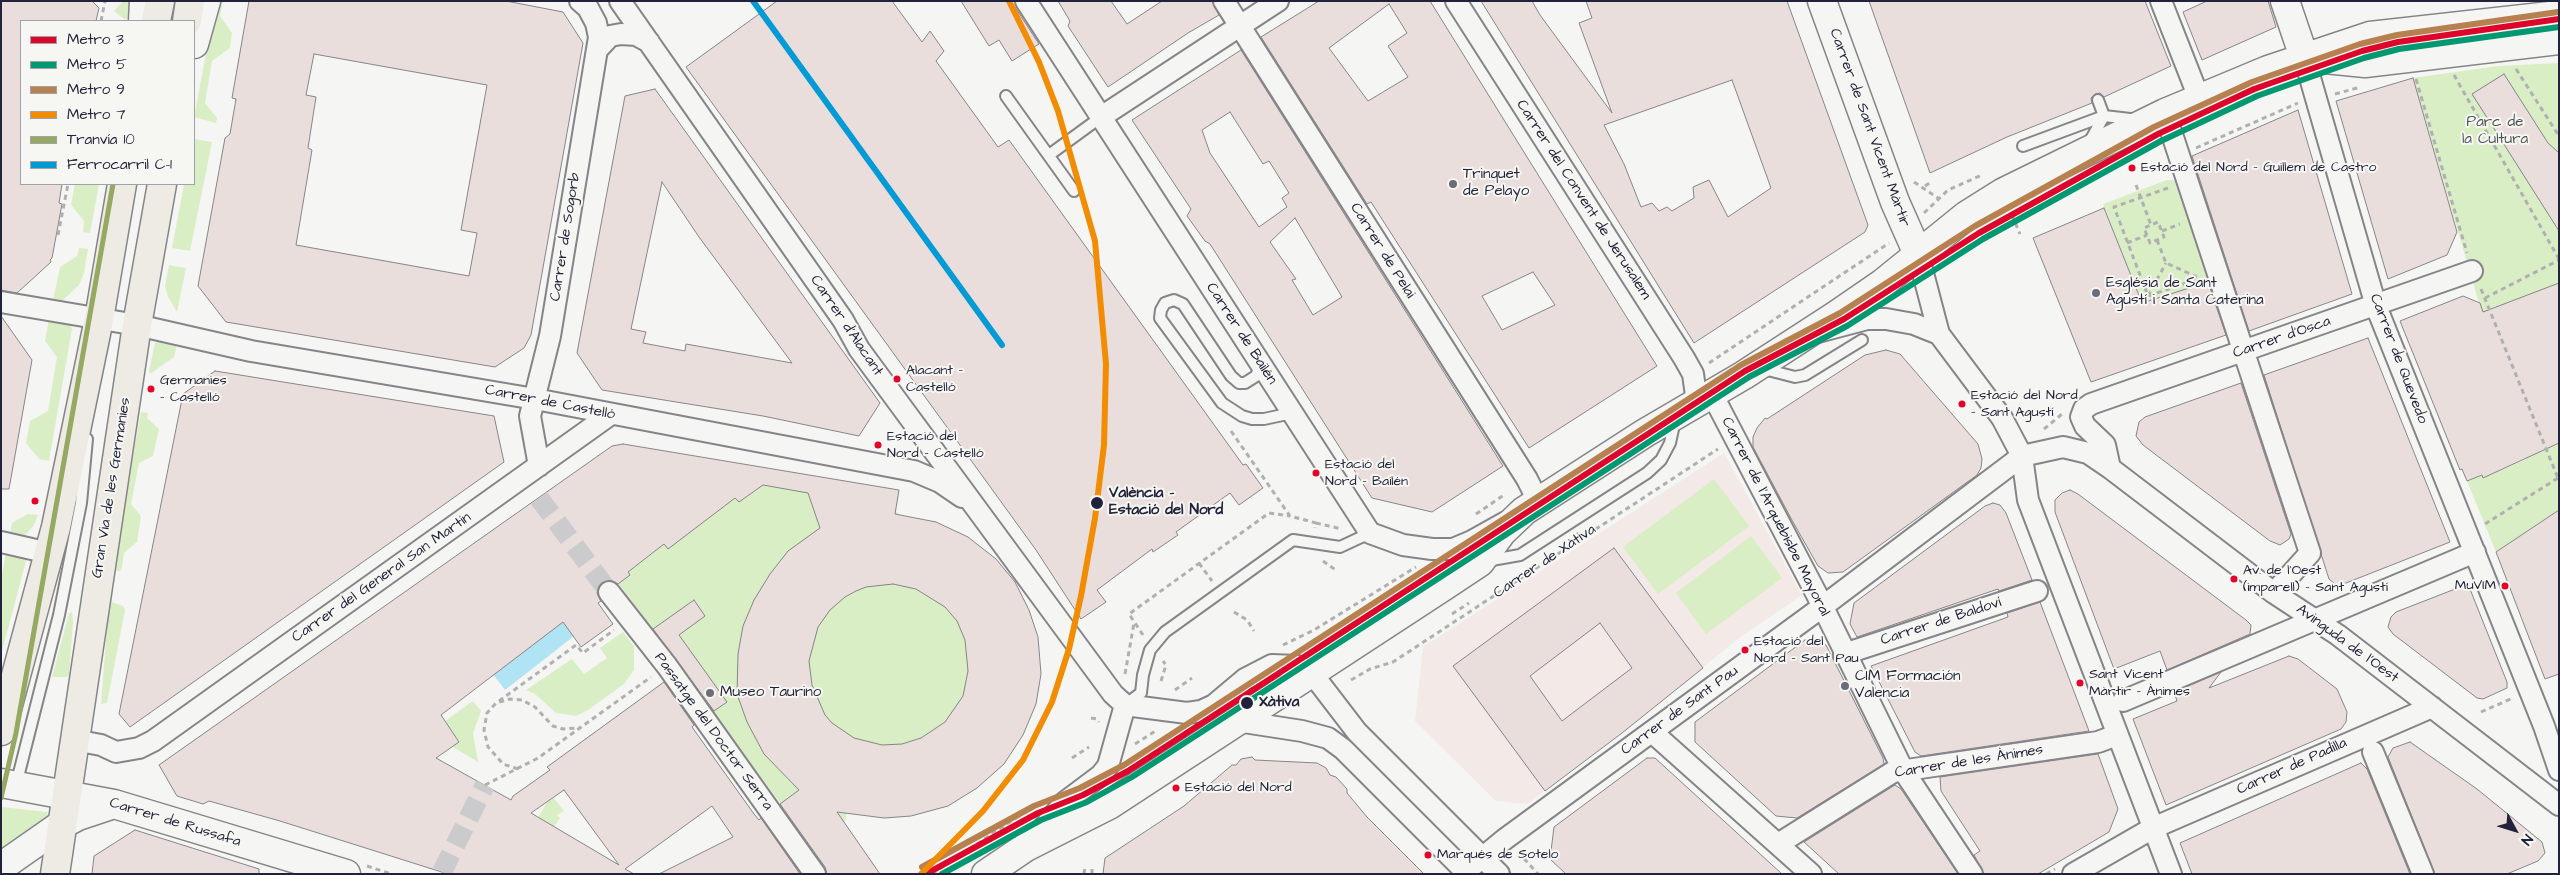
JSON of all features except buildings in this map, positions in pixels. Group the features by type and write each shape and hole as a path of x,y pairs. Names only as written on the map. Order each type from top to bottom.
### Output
{"main road":[{"path":"143,20 144,1"},
{"path":"156,20 160,1"},
{"path":"187,20 190,1"},
{"path":"195,40 206,1"},
{"name":"Carrer de Sant Vicent Màrtir","path":"1822,1 1895,202 1918,254"},
{"path":"2285,1 2304,57"},
{"path":"986,874 1026,847 1109,805 1480,562 1528,508 1757,367 1883,284 1918,254 1986,203 2156,117 2304,57 2370,36 2559,15"},
{"path":"2304,57 2365,63 2559,40"},
{"path":"1,731 49,553 99,319 122,185"},
{"name":"Gran Via de les Germanies","path":"55,874 137,325 162,185"},
{"name":"Carrer de Russafa","path":"8,784 66,793 114,804 346,874"},
{"path":"1,867 78,816 114,804"}],"street":[{"name":"Carrer d'Alacant","path":"620,1 843,320 859,349 1105,684 1125,705"},
{"name":"Carrer de Bailén","path":"1026,1 1370,533"},
{"name":"Carrer de Pelai","path":"1224,1 1527,479 1528,508"},
{"path":"1101,117 1278,1"},
{"name":"Carrer del Convent de Jerusalem","path":"1456,1 1684,358 1693,374 1695,404"},
{"path":"2161,1 2199,98"},
{"name":"Carrer de Sogorb","path":"539,466 530,416 550,336 599,37 596,23 584,4"},
{"path":"597,50 610,36 621,34 636,35 649,42"},
{"name":"Carrer de Quevedo","path":"2304,57 2314,98 2376,306 2516,654 2559,770"},
{"path":"2156,117 2178,155 2310,553 2274,593"},
{"path":"1918,254 1940,334 2002,418 2022,456 2028,500 2172,874"},
{"name":"Carrer d'Osca","path":"2110,468 2105,445 2085,426 2081,417 2084,410 2091,404 2472,271"},
{"name":"Carrer de Castelló","path":"1,302 137,325 251,351 535,399 914,471 955,492 986,520"},
{"path":"1806,335 1867,319 1892,319 1940,334"},
{"name":"Carrer de l'Arquebisbe Mayoral","path":"1695,404 1735,438 1903,770 1972,874"},
{"name":"Carrer del General San Martín","path":"74,740 101,745 116,752 139,748 153,741 611,414"},
{"name":"Avinguda de l'Oest","path":"2022,456 2063,447 2088,453 2274,593 2317,619 2559,805"},
{"name":"Carrer de Sant Pau","path":"1467,872 1482,857 1822,607 2022,456"},
{"path":"1370,533 1403,545 1432,549 1453,549 1472,541 1528,508"},
{"path":"1,542 49,553"},
{"path":"2123,701 2317,619 2471,543"},
{"name":"Carrer de Baldoví","path":"1844,654 2037,591"},
{"name":"Passatge del Doctor Serra","path":"609,592 667,666 815,874"},
{"path":"1026,847 1065,802 1101,775 1108,766 1125,705 1179,712 1201,711 1214,705 1245,679 1272,665 1297,666 1311,672 1357,732 1499,874"},
{"name":"Carrer de Padilla","path":"2073,874 2153,828 2432,707"},
{"path":"1237,721 1302,731 1328,738 1344,749 1467,872"},
{"path":"1652,732 1812,874"},
{"name":"Carrer de les Ànimes","path":"1778,844 1893,772 2098,742 2118,735"},
{"path":"2373,752 2424,874"}],"lane":[{"path":"1006,96 1074,191"},
{"path":"2098,100 2104,116"},
{"path":"2083,153 2104,116"},
{"path":"2023,146 2104,116 2156,117"},
{"path":"1049,155 1101,117"},
{"path":"1261,364 1256,376 1245,383 1240,383 1231,376 1183,304 1174,300 1165,302 1160,318 1222,403 1242,416 1252,419 1264,419 1292,413"},
{"path":"8,784 59,615 81,503 99,319"},
{"path":"1757,367 1795,377 1805,375 1862,340"},
{"path":"2139,397 2213,369 2243,351"},
{"path":"1480,562 1520,555 1647,473 1660,460 1695,404"},
{"path":"1125,705 1141,694 1143,675 1150,650 1165,632 1293,540 1340,548 1370,533"}],"path":[{"path":"101,20 104,1"},
{"path":"2515,67 2559,136"},
{"path":"2450,68 2559,259 2485,298"},
{"path":"2415,74 2472,271 2485,298 2558,478 2471,543"},
{"path":"2178,155 2314,98 2371,85"},
{"path":"1924,186 1931,182"},
{"path":"58,235 68,185"},
{"path":"2136,185 2151,226"},
{"path":"2148,296 2114,207 2168,188 2171,197"},
{"path":"2178,215 2184,233"},
{"path":"2158,222 2164,237 2150,243 2144,228 2151,226 2158,222"},
{"path":"2162,230 2181,224"},
{"path":"2127,243 2147,235"},
{"path":"2157,240 2166,263 2200,278"},
{"path":"2148,296 2166,263"},
{"path":"2197,269 2200,278"},
{"path":"2148,296 2200,278"},
{"path":"2022,456 2039,432 2065,412"},
{"path":"1231,431 1290,516"},
{"name":"Carrer de Xàtiva","path":"1351,680 1370,669 1393,662 1735,438"},
{"path":"1144,637 1128,614 1269,513 1290,516 1344,530"},
{"path":"1314,532 1316,523"},
{"path":"1199,564 1214,584"},
{"path":"1452,614 1470,602"},
{"path":"1234,612 1247,620 1254,631"},
{"path":"519,769 503,764 488,747 484,730 487,713 496,703 576,645 583,654 629,619"},
{"path":"1125,674 1134,623"},
{"path":"1161,681 1166,665 1163,662"},
{"path":"485,785 519,769 667,666"},
{"path":"1175,690 1192,678"},
{"path":"496,703 510,699 522,700 535,707 553,726 563,730 580,728"},
{"path":"1091,718 1097,719 1100,723"},
{"path":"1072,758 1090,747"},
{"path":"1517,851 1538,874"},
{"path":"1084,874 1085,866"},
{"path":"1092,866 1092,874"}],"shaded area":[{"path":"1724,453 1802,595 1739,638 1622,733 1527,804 1496,801 1415,721 1423,647"}],"green space":[{"path":"123,1 132,1 127,19 124,19 114,11"},
{"path":"216,1 223,1 220,16 232,33 230,48 212,61 205,103 217,118 216,123 195,117"},
{"name":"Parc de la Cultura","path":"2559,63 2559,510 2496,552 2467,481 2482,475 2483,478 2525,460 2413,78 2498,66"},
{"path":"195,139 212,142 190,251 172,248 184,185 195,185"},
{"path":"2167,180 2174,180 2179,185 2211,282 2142,303 2103,204"},
{"path":"75,185 99,185 90,233 83,232 84,221 71,205"},
{"path":"79,248 88,249 84,273 79,285 61,302 52,305 60,267 77,256"},
{"path":"169,265 186,268 177,312 168,297 165,286"},
{"path":"49,319 70,323 72,329 49,461 39,459 26,443 30,421 48,411 57,357 45,341"},
{"path":"156,339 176,345 176,349 174,357 150,374 149,371"},
{"path":"141,412 148,413 147,418 159,429 153,456 139,463 131,504 141,516 137,542 124,553 122,567 120,571 116,571 114,569 117,541"},
{"path":"751,467 899,490 896,512 903,516 936,522 968,537 1015,582 1029,610 1038,637 1036,704 1023,735 1004,764 977,788 948,806 911,816 884,818 847,812 844,825 878,872 781,804 618,583 630,575 628,572 749,478"},
{"path":"1714,479 1749,526 1658,594 1623,547"},
{"path":"28,514 38,515 34,525 25,535 9,538 12,523"},
{"path":"1751,536 1782,578 1706,634 1676,593"},
{"path":"6,553 26,558 26,561 1,655 1,580"},
{"path":"109,601 123,606 125,610 107,703 101,704"},
{"path":"72,612 69,675 67,677 52,677 69,613"},
{"path":"623,632 634,646 634,670 624,684 588,710 576,716 556,713 535,694 526,690 572,659 584,674 607,658 600,648"},
{"path":"473,701 481,711 473,733 478,762 453,747 459,742 445,721"},
{"path":"554,798 564,811 557,815 560,818 554,827 538,817 547,802"},
{"path":"2,807 47,812 49,818 1,851"}],"water":[{"path":"563,621 574,636 505,690 493,674"}],"tunnel":[{"path":"539,498 609,592"},
{"path":"442,872 485,785"}],"metro line":[{"name":"7","path":"921,874 983,811 1023,760 1052,702 1069,649 1081,596 1095,518 1104,445 1106,364 1095,241 1058,111 1039,62 1009,1"},
{"name":"9","path":"922,867 1034,806 1080,788 1124,765 1741,365 1840,313 1975,226 2154,127 2252,82 2360,44 2397,35 2558,12"},
{"name":"3","path":"926,874 1038,813 1083,795 1128,771 1745,371 1844,319 1979,233 2158,134 2254,89 2362,51 2398,42 2559,19"},
{"name":"5","path":"942,874 1041,820 1087,802 1132,777 1749,377 1847,326 1983,239 2161,141 2257,96 2364,58 2399,49 2559,27"}],"tram line":[{"name":"10","path":"1,798 16,733 113,185"}],"rail line":[{"name":"C-1","path":"753,1 1002,345"}],"place":[{"name":"Estació del Nord - Guillem de Castro","path":"2132,168"},
{"name":"Trinquet de Pelayo","path":"1453,184"},
{"name":"Església de Sant Agustí i Santa Caterina","path":"2096,293"},
{"name":"Alacant - Castelló","path":"897,379"},
{"name":"Germanies - Castelló","path":"151,389"},
{"name":"Estació del Nord - Sant Agustí","path":"1962,404"},
{"name":"Estació del Nord - Castelló","path":"878,445"},
{"name":"Estació del Nord - Bailén","path":"1316,473"},
{"name":"València - Estació del Nord","path":"1097,503"},
{"name":"Av. de l'Oest (imparell) - Sant Agustí","path":"2234,579"},
{"name":"MuVIM","path":"2505,586"},
{"name":"Estació del Nord - Sant Pau","path":"1745,650"},
{"name":"Sant Vicent Màrtir - Ànimes","path":"2080,683"},
{"name":"CIM Formación Valencia","path":"1845,686"},
{"name":"Museo Taurino","path":"710,693"},
{"name":"Xàtiva","path":"1247,703"},
{"name":"Estació del Nord","path":"1176,788"},
{"name":"Marqués de Sotelo","path":"1428,855"}]}
